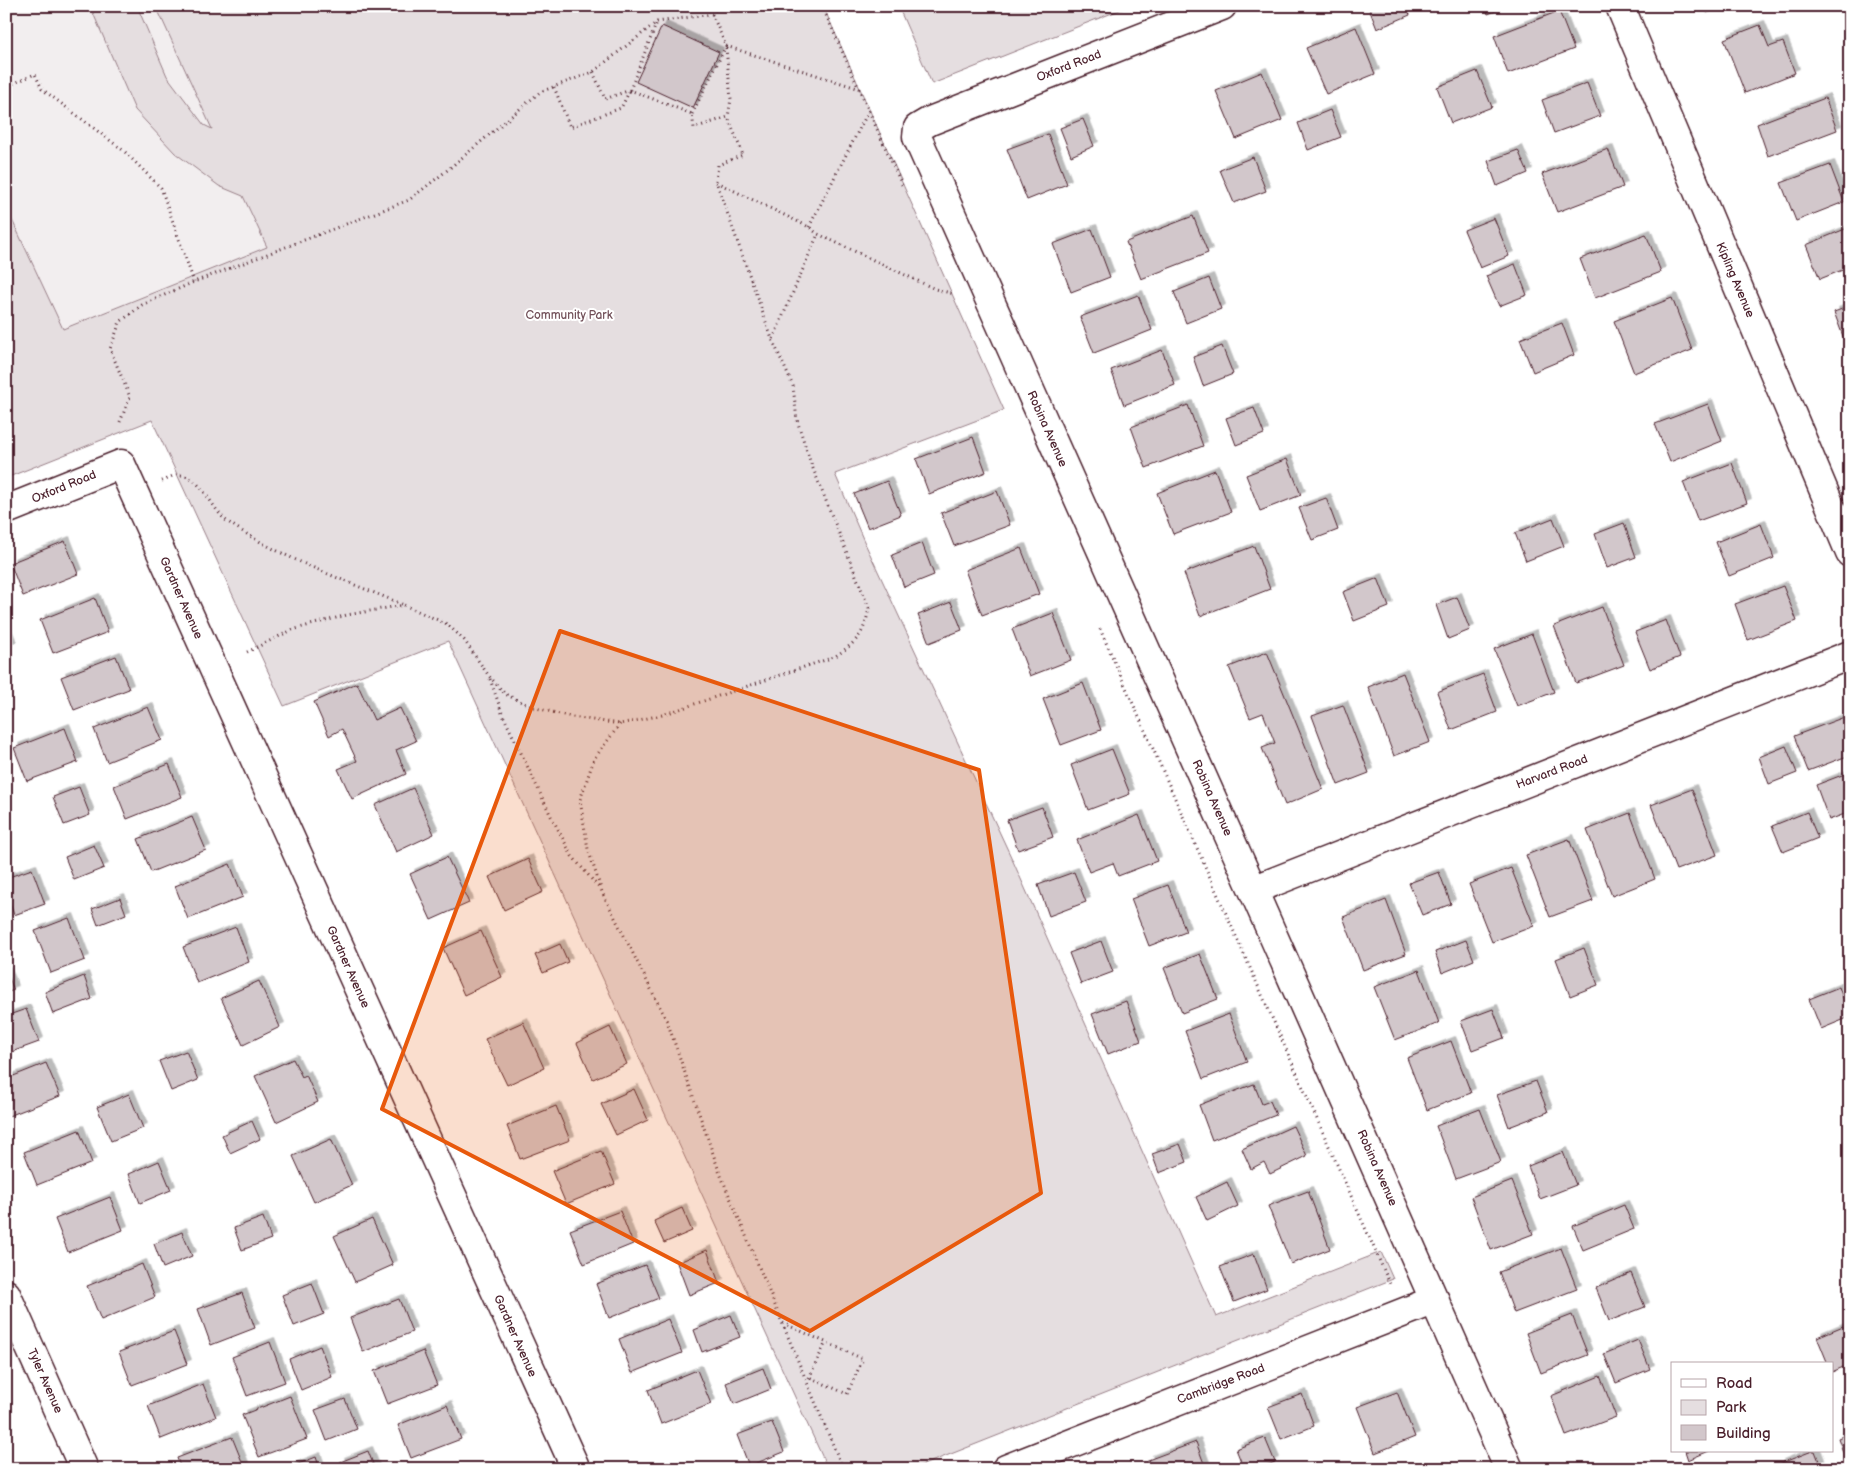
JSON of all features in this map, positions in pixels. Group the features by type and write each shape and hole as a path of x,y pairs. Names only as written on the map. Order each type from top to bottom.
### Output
{"street":[{"name":"Oxford Road","path":"918,128 930,120 1222,6"},
{"name":"Kipling Avenue","path":"1620,6 1850,553"},
{"name":"Robina Avenue","path":"918,128 917,137 925,156 1509,1469"},
{"name":"Oxford Road","path":"6,510 121,464"},
{"name":"Gardner Avenue","path":"121,464 576,1469"},
{"name":"Harvard Road","path":"1253,890 1850,655"},
{"name":"Tyler Avenue","path":"6,1294 84,1469"},
{"name":"Cambridge Road","path":"1006,1469 1058,1459 1435,1300"}],"path":[{"path":"120,422 130,397 110,349 120,322 142,305 194,282 409,200 540,92 593,72 657,22 712,14 718,6"},
{"path":"822,6 903,187"},
{"path":"160,481 179,475 191,479 204,492 226,521 282,554 447,624 464,640 504,694 532,707 572,717 620,724 662,715 834,657 854,644 866,626 870,608 810,461 797,420 793,386 772,339 716,181 718,166 743,155 728,117 731,99 726,46 712,14"},
{"path":"554,87 570,128 621,108 657,22"},
{"path":"726,46 860,89"},
{"path":"726,46 692,114 694,128 728,117"},
{"path":"593,72 605,99 630,90 692,114"},
{"path":"6,82 8,86 35,74 42,89 124,151 145,170 161,188 194,282"},
{"path":"808,227 869,110"},
{"path":"716,181 808,227 818,234 935,289 955,294 951,286"},
{"path":"772,339 818,234"},
{"path":"247,652 292,630 347,615 404,606"},
{"path":"1097,621 1391,1287"},
{"path":"489,676 502,713 551,816 572,856 602,892"},
{"path":"620,724 594,759 580,800 588,848 602,892 667,1020 719,1171 843,1469"},
{"path":"782,1323 862,1359 847,1394 809,1377"},
{"path":"807,1382 826,1342"}],"highlighted area":[{"path":"560,631 979,770 1041,1193 810,1331 382,1109"}],"shaded area":[{"path":"6,6 156,6 267,247 63,329 6,207"}],"green space":[{"name":"Community Park","path":"90,6 137,6 167,76 204,125 212,129 156,6 823,6 1004,410 835,474 863,539 1012,859 1216,1317 1381,1252 1393,1279 913,1469 828,1469 448,641 284,706 152,420 6,478 6,207 63,329 267,247 243,196 219,186 175,153 135,110"},
{"path":"898,6 1130,6 932,84"}],"building":[{"path":"1368,6 1407,6 1410,15 1377,29"},
{"path":"1485,6 1509,6 1488,14"},
{"path":"1705,6 1724,6 1707,13"},
{"path":"1559,11 1574,49 1508,74 1494,36"},
{"path":"1760,25 1769,47 1783,42 1795,73 1745,93 1724,39"},
{"path":"662,26 719,52 693,108 636,82"},
{"path":"1356,27 1375,74 1326,94 1306,48"},
{"path":"1477,71 1492,107 1451,123 1437,87"},
{"path":"1262,72 1282,120 1236,139 1216,91"},
{"path":"1587,83 1600,116 1554,133 1542,100"},
{"path":"1825,98 1837,130 1768,156 1757,124"},
{"path":"1330,110 1341,137 1308,150 1298,123"},
{"path":"1083,119 1094,146 1071,156 1060,128"},
{"path":"1048,134 1067,184 1027,200 1007,149"},
{"path":"1608,149 1623,187 1557,212 1542,174"},
{"path":"1518,150 1528,173 1497,186 1488,161"},
{"path":"1253,157 1266,191 1234,203 1220,170"},
{"path":"1830,165 1844,202 1796,221 1781,183"},
{"path":"1193,216 1208,253 1141,279 1126,242"},
{"path":"1494,218 1509,256 1480,268 1464,230"},
{"path":"1850,227 1850,267 1820,279 1806,245"},
{"path":"1092,229 1110,277 1071,292 1053,244"},
{"path":"1646,234 1661,272 1595,298 1580,259"},
{"path":"1515,264 1527,295 1499,306 1486,276"},
{"path":"1209,278 1221,309 1186,323 1174,292"},
{"path":"1138,295 1152,330 1094,353 1080,317"},
{"path":"1672,298 1692,350 1634,373 1614,321"},
{"path":"1850,306 1850,346 1847,347 1834,312"},
{"path":"1562,323 1574,355 1533,372 1520,339"},
{"path":"1222,346 1233,374 1203,386 1193,357"},
{"path":"1162,350 1175,385 1124,405 1111,370"},
{"path":"1708,404 1722,441 1670,462 1655,424"},
{"path":"1188,405 1203,446 1146,468 1131,427"},
{"path":"1254,408 1264,434 1236,445 1226,418"},
{"path":"973,437 986,472 929,494 916,459"},
{"path":"1287,459 1301,495 1260,511 1246,475"},
{"path":"1732,463 1747,503 1698,521 1683,482"},
{"path":"1215,470 1231,512 1173,534 1157,493"},
{"path":"887,481 901,515 868,528 854,494"},
{"path":"997,491 1010,525 954,546 941,513"},
{"path":"1326,498 1338,530 1312,540 1299,508"},
{"path":"1553,518 1564,546 1526,561 1515,533"},
{"path":"1624,523 1636,557 1607,568 1595,534"},
{"path":"1761,524 1774,558 1729,576 1716,542"},
{"path":"65,541 78,574 23,596 10,563"},
{"path":"922,543 934,575 904,587 892,555"},
{"path":"1254,546 1270,589 1200,616 1184,573"},
{"path":"1021,548 1039,594 982,615 965,570"},
{"path":"1378,578 1389,607 1354,621 1343,592"},
{"path":"1783,586 1797,621 1748,640 1735,604"},
{"path":"1457,597 1470,630 1448,639 1436,605"},
{"path":"95,598 108,632 53,653 40,620"},
{"path":"951,602 962,630 929,643 918,615"},
{"path":"1602,607 1624,665 1576,683 1554,626"},
{"path":"1053,613 1071,660 1030,676 1012,629"},
{"path":"1666,620 1680,657 1650,669 1635,632"},
{"path":"6,632 12,646 6,648"},
{"path":"1532,634 1554,692 1517,706 1494,649"},
{"path":"1267,652 1323,789 1285,805 1262,748 1275,743 1263,713 1250,718 1229,667"},
{"path":"116,656 129,689 74,710 61,677"},
{"path":"1403,673 1430,742 1394,756 1368,687"},
{"path":"1483,674 1497,712 1451,730 1437,692"},
{"path":"357,683 374,720 400,708 416,741 396,750 406,774 352,799 338,769 357,761 342,729 329,736 314,702"},
{"path":"1083,683 1101,730 1061,745 1043,699"},
{"path":"1343,705 1369,773 1338,785 1312,716"},
{"path":"148,707 162,740 107,762 94,729"},
{"path":"1847,716 1850,723 1850,755 1808,771 1794,736"},
{"path":"65,728 78,762 27,781 14,748"},
{"path":"1786,746 1797,773 1769,784 1759,757"},
{"path":"1112,749 1130,794 1088,810 1071,765"},
{"path":"169,764 182,797 127,819 114,786"},
{"path":"1850,772 1850,812 1829,820 1816,785"},
{"path":"79,787 90,815 64,825 53,797"},
{"path":"413,788 434,834 396,852 375,805"},
{"path":"1692,789 1717,855 1676,870 1651,805"},
{"path":"1042,807 1053,837 1018,850 1007,820"},
{"path":"1807,812 1818,838 1783,852 1772,826"},
{"path":"1630,813 1655,879 1612,896 1587,830"},
{"path":"1139,815 1157,861 1118,876 1113,863 1089,872 1077,840"},
{"path":"192,817 206,850 151,872 138,839"},
{"path":"1569,839 1593,901 1550,917 1526,855"},
{"path":"1850,843 1850,859 1844,845"},
{"path":"94,845 104,868 74,880 65,857"},
{"path":"447,857 469,903 431,920 410,874"},
{"path":"528,859 543,892 504,910 489,877"},
{"path":"230,864 243,897 188,919 175,886"},
{"path":"1511,868 1534,926 1492,942 1469,884"},
{"path":"32,869 45,904 14,915 6,892 6,878"},
{"path":"1074,872 1086,902 1049,916 1038,885"},
{"path":"1439,872 1451,904 1422,915 1409,883"},
{"path":"1168,885 1186,932 1149,946 1131,899"},
{"path":"120,898 126,914 98,925 92,909"},
{"path":"1386,900 1406,954 1363,970 1343,917"},
{"path":"69,918 85,960 51,973 35,931"},
{"path":"236,927 249,962 197,983 183,947"},
{"path":"481,931 502,977 464,995 443,948"},
{"path":"1466,940 1474,960 1442,973 1435,952"},
{"path":"1101,941 1113,972 1081,984 1069,953"},
{"path":"560,944 568,962 543,973 535,955"},
{"path":"1584,948 1598,985 1570,996 1556,959"},
{"path":"1200,954 1218,999 1182,1013 1164,968"},
{"path":"1419,970 1439,1023 1395,1040 1374,987"},
{"path":"6,971 14,990 6,993"},
{"path":"84,976 92,999 53,1014 45,992"},
{"path":"259,981 280,1027 243,1045 221,998"},
{"path":"1839,987 1850,1017 1821,1029 1809,999"},
{"path":"1126,1001 1141,1041 1108,1054 1092,1014"},
{"path":"26,1009 39,1042 6,1054 6,1016"},
{"path":"1493,1009 1504,1038 1472,1050 1461,1021"},
{"path":"1229,1014 1247,1062 1203,1079 1185,1031"},
{"path":"523,1022 544,1068 507,1085 485,1039"},
{"path":"610,1027 627,1064 593,1079 577,1043"},
{"path":"1451,1041 1471,1093 1427,1110 1407,1058"},
{"path":"186,1051 198,1080 171,1091 159,1061"},
{"path":"293,1059 302,1077 306,1075 318,1102 276,1122 255,1076"},
{"path":"46,1063 60,1096 6,1117 6,1079"},
{"path":"1536,1081 1548,1112 1509,1127 1497,1095"},
{"path":"1254,1084 1262,1104 1270,1101 1276,1115 1212,1140 1199,1105"},
{"path":"634,1089 648,1120 616,1135 601,1104"},
{"path":"129,1094 143,1128 111,1141 97,1107"},
{"path":"556,1106 570,1140 520,1159 507,1126"},
{"path":"1480,1109 1501,1162 1456,1179 1436,1126"},
{"path":"252,1121 260,1139 230,1153 222,1135"},
{"path":"1293,1126 1307,1156 1270,1174 1264,1162 1251,1169 1242,1149"},
{"path":"79,1130 92,1163 37,1185 24,1152"},
{"path":"331,1139 352,1185 314,1202 293,1156"},
{"path":"1180,1144 1187,1162 1159,1173 1152,1154"},
{"path":"601,1151 615,1184 566,1204 552,1171"},
{"path":"1563,1152 1576,1185 1540,1199 1528,1166"},
{"path":"159,1161 171,1190 140,1203 129,1174"},
{"path":"1512,1181 1533,1234 1491,1250 1471,1197"},
{"path":"1227,1182 1238,1206 1207,1221 1196,1197"},
{"path":"1308,1191 1330,1249 1291,1264 1268,1206"},
{"path":"110,1197 123,1230 68,1252 55,1219"},
{"path":"1624,1205 1634,1229 1583,1250 1573,1226"},
{"path":"682,1208 692,1231 664,1243 654,1221"},
{"path":"620,1211 633,1244 584,1264 570,1230"},
{"path":"263,1217 271,1239 242,1250 234,1228"},
{"path":"372,1219 393,1265 355,1282 334,1236"},
{"path":"182,1232 192,1256 163,1268 154,1244"},
{"path":"1561,1248 1577,1289 1514,1313 1499,1272"},
{"path":"707,1250 719,1283 689,1295 677,1263"},
{"path":"1254,1254 1267,1289 1234,1302 1220,1267"},
{"path":"142,1264 155,1297 101,1320 87,1286"},
{"path":"645,1265 659,1298 609,1318 596,1284"},
{"path":"1631,1273 1645,1307 1609,1321 1596,1288"},
{"path":"312,1283 324,1314 294,1326 282,1295"},
{"path":"242,1293 255,1328 211,1345 198,1309"},
{"path":"399,1299 412,1332 363,1352 350,1318"},
{"path":"731,1315 740,1337 702,1352 694,1330"},
{"path":"1572,1315 1588,1355 1541,1373 1526,1333"},
{"path":"668,1319 682,1353 632,1373 619,1339"},
{"path":"1843,1326 1850,1341 1850,1364 1834,1371 1834,1362 1827,1362 1817,1337"},
{"path":"174,1331 187,1364 132,1385 119,1352"},
{"path":"1638,1340 1650,1369 1616,1383 1604,1354"},
{"path":"270,1342 285,1382 247,1396 232,1357"},
{"path":"320,1346 332,1377 301,1390 289,1359"},
{"path":"423,1351 437,1385 387,1404 374,1371"},
{"path":"763,1368 771,1389 734,1404 726,1383"},
{"path":"697,1370 711,1404 661,1424 648,1390"},
{"path":"1600,1376 1616,1417 1566,1436 1551,1396"},
{"path":"203,1384 216,1417 161,1439 148,1406"},
{"path":"1397,1392 1415,1437 1375,1453 1357,1407"},
{"path":"1302,1394 1314,1426 1281,1439 1268,1407"},
{"path":"290,1396 307,1439 259,1457 242,1415"},
{"path":"345,1399 357,1429 327,1441 315,1410"},
{"path":"447,1405 461,1439 411,1458 398,1425"},
{"path":"772,1422 784,1452 749,1466 737,1435"},
{"path":"1850,1433 1850,1469 1849,1469 1838,1438"},
{"path":"232,1437 245,1469 181,1469 177,1458"},
{"path":"1265,1438 1275,1462 1258,1469 1244,1469 1236,1449"},
{"path":"1196,1442 1206,1469 1151,1469 1148,1460"},
{"path":"368,1451 375,1469 343,1469 340,1462"},
{"path":"1685,1452 1707,1452 1688,1460"},
{"path":"1809,1452 1815,1452 1822,1469 1781,1469 1779,1464"},
{"path":"316,1457 320,1469 288,1469 288,1468"}]}
